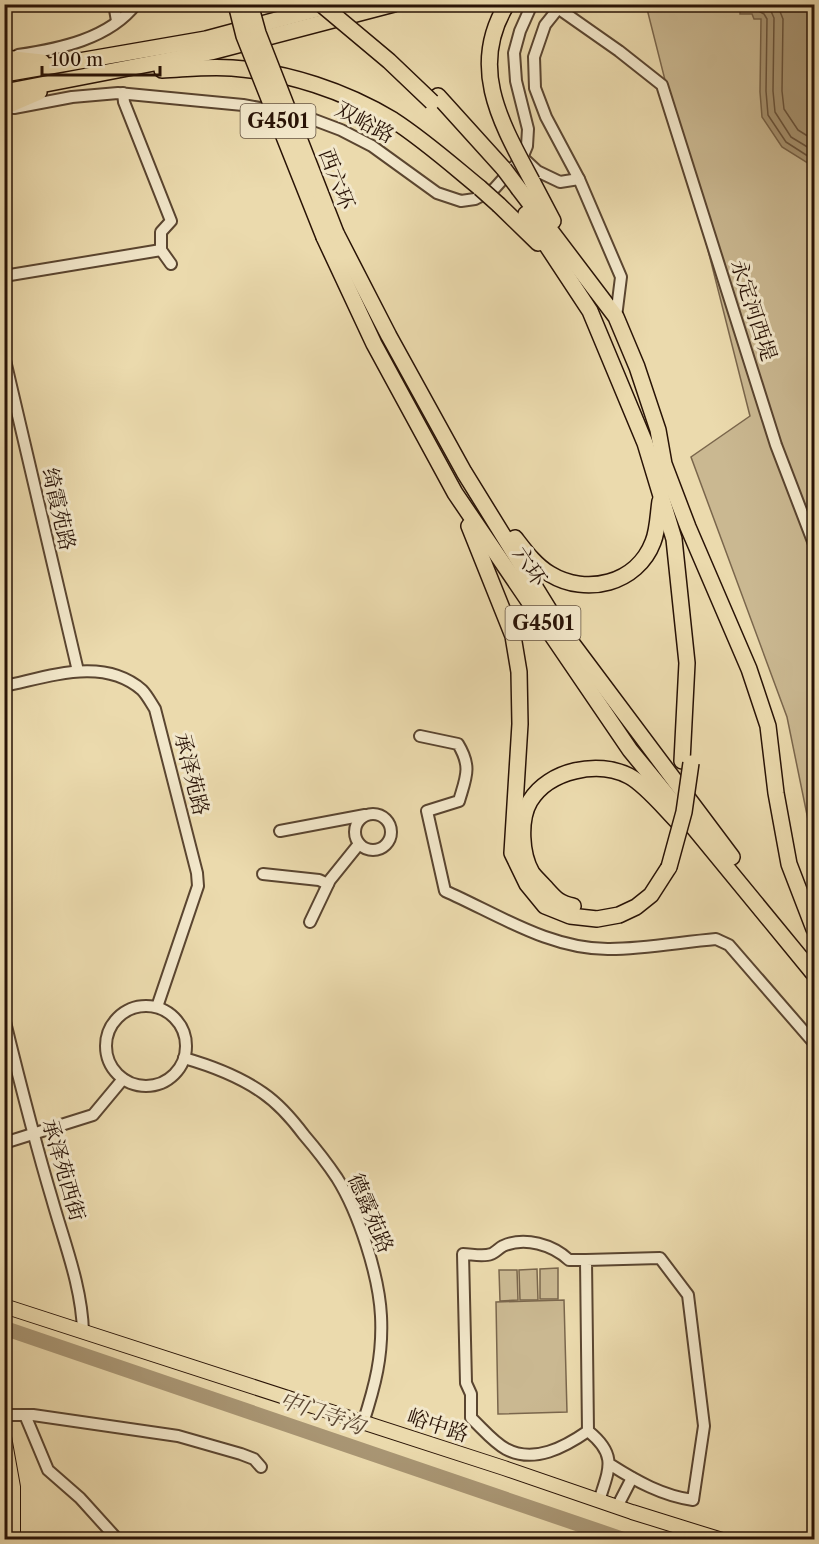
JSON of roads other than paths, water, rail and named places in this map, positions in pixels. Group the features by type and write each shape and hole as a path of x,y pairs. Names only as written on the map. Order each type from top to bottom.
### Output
{"highway":[{"name":"西六环","path":"236,4 244,36 330,235"},
{"name":"西六环","path":"250,4 258,33 330,235"},
{"path":"274,21 311,4"},
{"path":"321,4 435,99"},
{"path":"4,74 206,39 335,4 435,99 501,172 521,188 567,262 590,310 645,443 674,538 687,663 687,762"},
{"path":"4,92 211,52 394,4"},
{"path":"507,4 493,36 489,61 490,84 521,188 567,262"},
{"path":"4,57 60,64"},
{"path":"123,70 231,68 298,80 362,102 419,139 480,188 567,262 616,317 637,367 658,430 690,596 695,662 687,762 665,865 651,895 636,907 620,915 597,919 570,916 545,906 527,884 512,853 520,724 519,672 513,636 494,584 455,493"},
{"path":"4,108 64,81"},
{"name":"六环","path":"330,235 464,472 559,626 726,850 814,960"},
{"name":"六环","path":"330,235 375,344 455,493 630,750 814,974"},
{"path":"664,464 696,548 748,669 768,726 776,793 789,864 814,929"},
{"path":"464,472 529,556 549,573 573,585 605,584 626,575 641,563 653,542 661,495"},
{"path":"665,865 634,898 617,906 593,910 560,903 532,873 523,849 523,829 530,802 548,783 576,770 606,768 630,776 650,793 755,900"}],"main road":[{"name":"峪中路","path":"4,1306 599,1501 722,1539"},
{"path":"4,1437 13,1486 13,1539"}],"street":[{"path":"114,4 117,21"},
{"path":"4,57 68,45 97,34 130,12 136,4"},
{"path":"531,4 514,53 516,81 528,129 527,146 522,158 537,171 560,182 579,179"},
{"path":"555,7 545,25 534,57 535,88 546,117 579,179 621,277 616,317"},
{"name":"永定河西堤","path":"555,7 662,85 776,445 814,544"},
{"path":"123,93 124,102 171,220 161,232 161,250 171,264"},
{"name":"双峪路","path":"4,108 72,97 123,93 243,105 304,117 341,130 372,146 437,194 461,201 475,199 494,189 522,158"},
{"path":"4,276 161,250"},
{"name":"绮霞苑路","path":"4,356 78,671"},
{"name":"承泽苑路","path":"4,686 78,671 105,672 129,681 144,692 155,709 197,873 198,886 157,1007"},
{"path":"420,736 458,744 466,757 466,774 459,801 427,811 445,891 531,932 574,945 609,949 716,939 729,945 814,1043"},
{"path":"280,831 368,815 380,815 388,822 391,834 386,845 375,850 369,850 359,844 356,838 358,822 368,815"},
{"path":"310,922 328,884 359,844"},
{"path":"263,874 319,880 328,884"},
{"path":"143,1006 157,1007 178,1022 184,1033 186,1045 184,1058 174,1074 157,1084 144,1086 123,1079 111,1067 106,1054 106,1040 110,1027 118,1016 130,1009 143,1006"},
{"name":"承泽苑西街","path":"4,1018 33,1135 83,1313 83,1332"},
{"name":"德露苑路","path":"184,1058 217,1067 267,1096 288,1114 338,1180 368,1251 374,1271 381,1314 377,1381 363,1423"},
{"path":"4,1143 93,1115 123,1079"},
{"path":"588,1431 556,1450 538,1454 516,1453 504,1448 471,1418 471,1394 466,1383 462,1254 491,1255 505,1245 537,1243 555,1249 569,1260 660,1258 688,1295 704,1426 693,1500 657,1490 611,1465"},
{"path":"586,1260 588,1431 605,1447 611,1465 599,1501"},
{"path":"4,1415 26,1415 178,1436 241,1454 254,1459 261,1467"},
{"path":"26,1415 48,1470 80,1498 118,1539"},
{"path":"618,1507 632,1478"}],"water":[{"path":"750,5 814,5 814,167 782,147 762,117 761,19 754,19 752,14 740,14 740,11"}],"waterway":[{"name":"中门寺沟","path":"4,1328 625,1540"}]}
